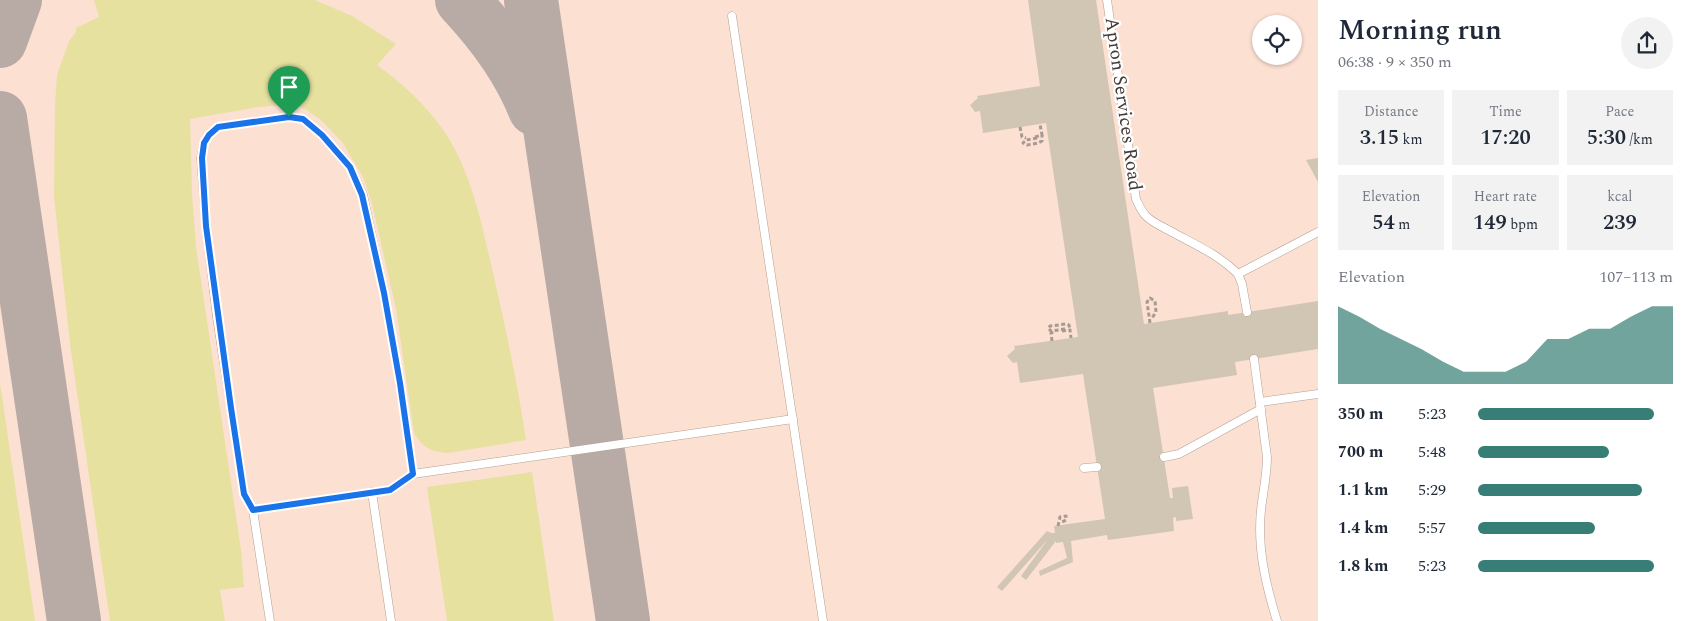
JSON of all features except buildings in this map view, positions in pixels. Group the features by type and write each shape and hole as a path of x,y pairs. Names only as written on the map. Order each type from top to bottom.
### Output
{"lane":[{"name":"Apron Services Road","path":"1107,0 1136,199 1140,208 1145,216 1212,253 1238,274"},
{"path":"732,16 822,621"},
{"path":"270,621 253,510 244,494 206,226 202,158 204,143 209,135 218,127 289,117 303,119 322,135 350,167 362,195 378,264 400,383 413,474"},
{"path":"1247,312 1238,274 1318,232"},
{"path":"1254,359 1267,457 1267,471 1261,510 1261,554 1267,586 1277,621"},
{"path":"1164,457 1179,454 1260,405 1318,394"},
{"path":"253,510 390,490 413,474 793,419"},
{"path":"1084,468 1097,467"},
{"path":"372,492 390,621"}],"path":[{"path":"1037,138 1026,140 1023,143 1026,145 1042,141 1040,124"},
{"path":"1020,127 1023,138 1042,136"},
{"path":"1150,323 1147,302 1150,298 1154,301 1156,312 1152,318"},
{"path":"1065,328 1051,330 1048,328 1050,326 1069,325 1071,338"},
{"path":"1052,341 1052,333 1070,330"}],"shaded area":[{"path":"0,0 1318,0 1318,621 0,621"},
{"path":"94,0 315,0 352,16 396,44 377,65 421,103 444,131 454,148 469,183 481,220 507,338 526,440 448,453 437,452 424,446 414,433 396,309 372,204 364,179 343,143 322,121 305,109 292,104 259,107 190,119 192,195 196,247 241,550 244,587 220,590 225,621 110,621 70,344 54,197 57,75 69,41 76,32 76,28 99,17"},
{"path":"0,383 35,621 0,621"},
{"path":"532,472 554,621 447,621 427,487"}],"taxiway":[{"path":"0,41 15,0"},
{"path":"462,0 504,51 521,79 535,109"},
{"path":"531,0 623,621"},
{"path":"0,118 74,621"}],"route":[{"path":"289,117 303,119 322,135 350,167 362,195 384,293 400,383 413,474 390,490 253,510 244,494 231,408 206,226 202,158 204,143 209,135 218,127 289,117"}]}
